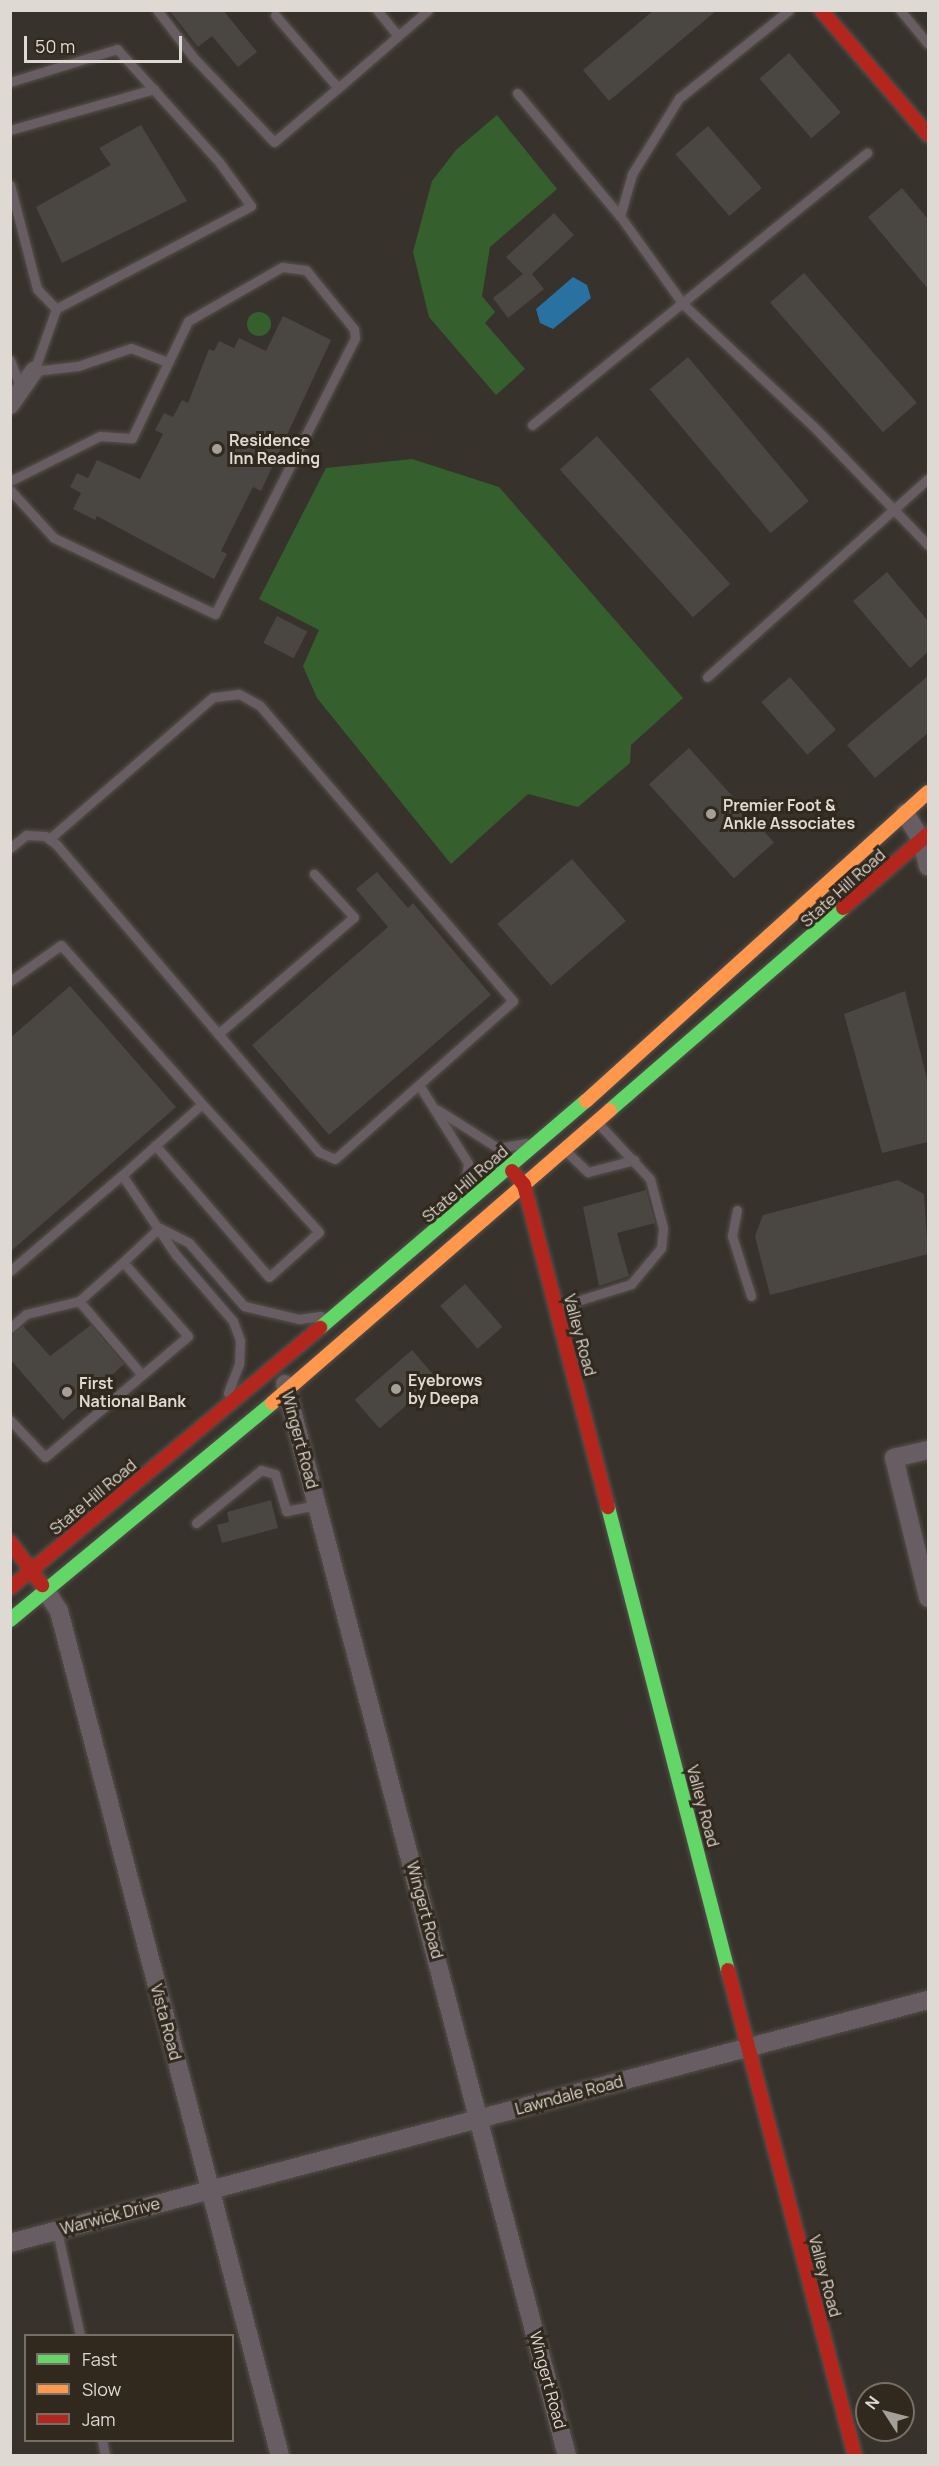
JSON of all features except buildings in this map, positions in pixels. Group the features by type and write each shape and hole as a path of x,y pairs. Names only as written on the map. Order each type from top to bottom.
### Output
{"main road":[{"path":"820,10 928,135"},
{"name":"State Hill Road","path":"10,1588 277,1367 510,1168 928,792"},
{"name":"State Hill Road","path":"10,1620 288,1390 925,837"},
{"name":"Valley Road","path":"510,1168 524,1185 855,2456"},
{"path":"10,1542 46,1591"}],"street":[{"path":"16,399 34,371"},
{"path":"905,813 925,837 928,866"},
{"name":"Wingert Road","path":"277,1367 288,1390 567,2456"},
{"path":"928,1450 894,1458 928,1598"},
{"name":"Vista Road","path":"46,1591 59,1611 280,2456"},
{"name":"Lawndale Road","path":"210,2190 928,2000"},
{"name":"Warwick Drive","path":"10,2243 210,2190"}],"lane":[{"path":"157,10 193,57 274,142 428,10"},
{"path":"376,10 398,36"},
{"path":"620,216 632,174 679,98 789,10"},
{"path":"900,10 928,44"},
{"path":"275,15 338,88"},
{"path":"10,82 117,49 154,89 251,206 56,309 34,371 78,366 131,348 168,362"},
{"path":"10,130 154,89"},
{"path":"517,93 620,216 683,304 928,545"},
{"path":"532,425 867,153"},
{"path":"10,185 37,289 56,309"},
{"path":"10,481 100,436 132,438 192,316 290,265 306,270 354,328 215,614 54,537 10,490"},
{"path":"10,360 16,399"},
{"path":"707,677 928,479"},
{"path":"10,848 26,835 49,839 319,1152 335,1159 513,1001 258,705 238,694 213,697 49,839"},
{"path":"218,1034 354,917 314,874"},
{"path":"10,981 61,945 319,1232 269,1277 155,1145"},
{"path":"419,1085 468,1163 467,1190 455,1214"},
{"path":"10,1271 202,1104"},
{"path":"436,1109 498,1148 538,1142"},
{"path":"556,1308 631,1284 662,1248 663,1228 650,1179 598,1123"},
{"path":"565,1150 588,1172 634,1160"},
{"path":"122,1174 159,1228 233,1321 240,1340 240,1364 219,1415"},
{"path":"737,1210 732,1236 751,1296"},
{"path":"10,1328 26,1314 79,1301 159,1228"},
{"path":"159,1228 189,1243 244,1306 299,1319 339,1314"},
{"path":"10,1420 45,1456 188,1336 123,1262"},
{"path":"79,1301 142,1375"},
{"path":"196,1523 261,1470 275,1474 286,1511 318,1505"},
{"path":"57,2230 80,2334"}],"green space":[{"path":"497,115 557,189 490,247 482,296 495,312 485,323 525,369 496,395 429,317 413,252 432,181 456,150"},
{"path":"259,312 264,313 270,319 270,329 264,335 259,336 254,335 248,329 247,324 248,319 254,313"},
{"path":"412,459 499,487 683,698 631,745 630,763 578,807 528,794 451,864 317,698 303,666 319,630 259,599 326,468"}],"water":[{"path":"573,277 587,285 591,298 553,329 540,323 536,309"}],"traffic: fast":[{"path":"610,1110 843,908"},
{"path":"320,1328 586,1101"},
{"path":"10,1620 272,1403"},
{"path":"608,1507 728,1970"}],"traffic: slow":[{"path":"586,1101 928,792"},
{"path":"272,1403 610,1110"}],"traffic: jam":[{"path":"821,10 928,135"},
{"path":"843,908 928,834"},
{"path":"512,1171 524,1185 608,1507"},
{"path":"10,1588 320,1328"},
{"path":"10,1542 42,1585"},
{"path":"728,1970 855,2456"}],"place":[{"name":"Residence Inn Reading","path":"217,449"},
{"name":"Premier Foot & Ankle Associates","path":"711,814"},
{"name":"Eyebrows by Deepa","path":"396,1389"},
{"name":"First National Bank","path":"67,1392"}]}
